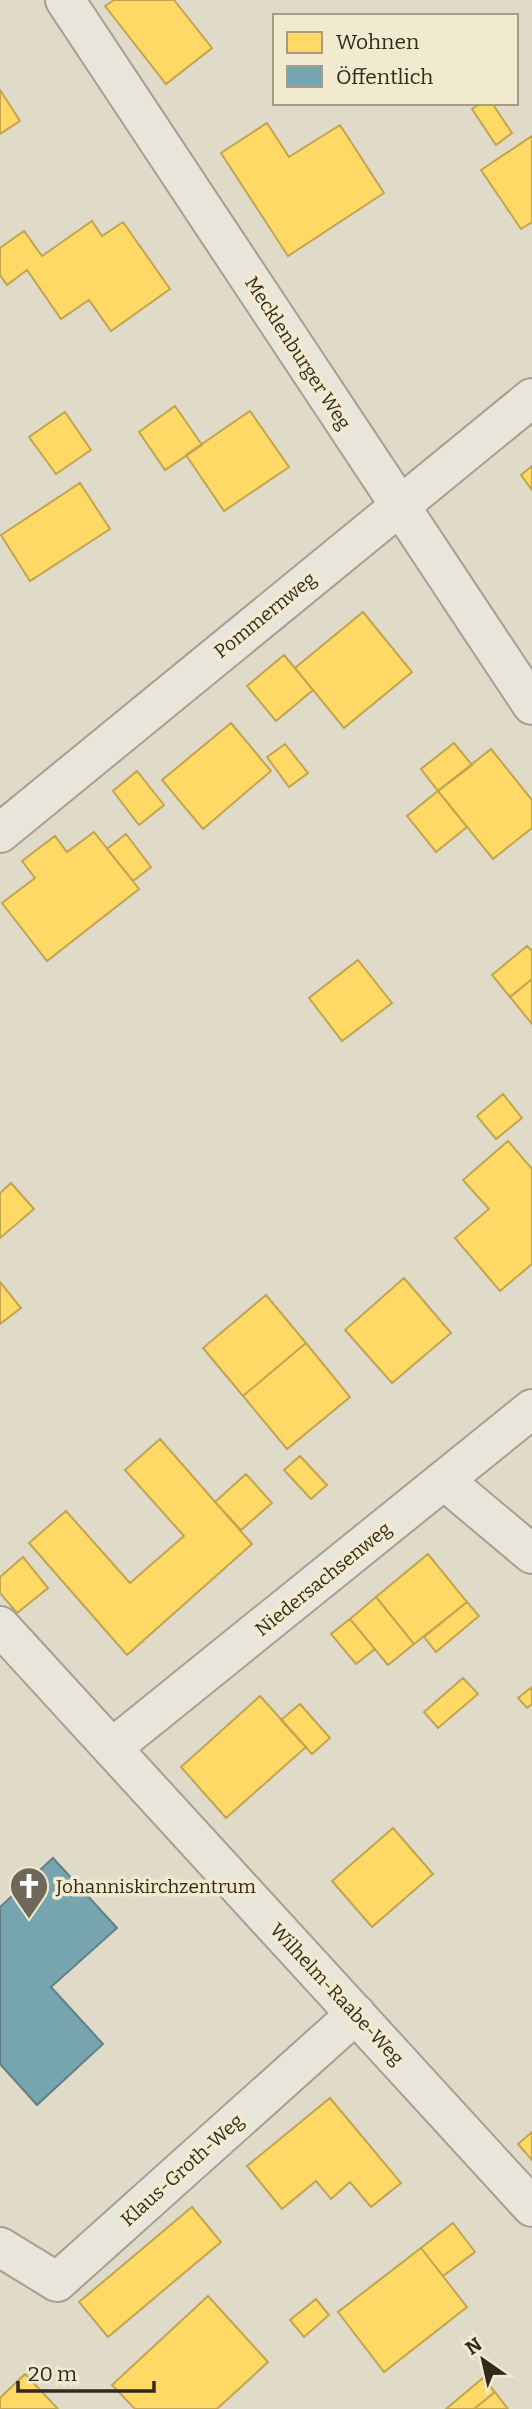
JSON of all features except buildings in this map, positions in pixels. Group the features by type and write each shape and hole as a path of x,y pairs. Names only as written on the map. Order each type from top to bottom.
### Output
{"street":[{"name":"Mecklenburger Weg","path":"65,0 532,705"},
{"name":"Pommernweg","path":"0,834 532,398"},
{"name":"Niedersachsenweg","path":"112,1748 532,1409"},
{"path":"445,1481 532,1554"},
{"name":"Wilhelm-Raabe-Weg","path":"0,1626 532,2207"},
{"name":"Klaus-Groth-Weg","path":"0,2247 57,2282 356,2014"}],"place":[{"name":"Johanniskirchzentrum","path":"29,1920"}]}
